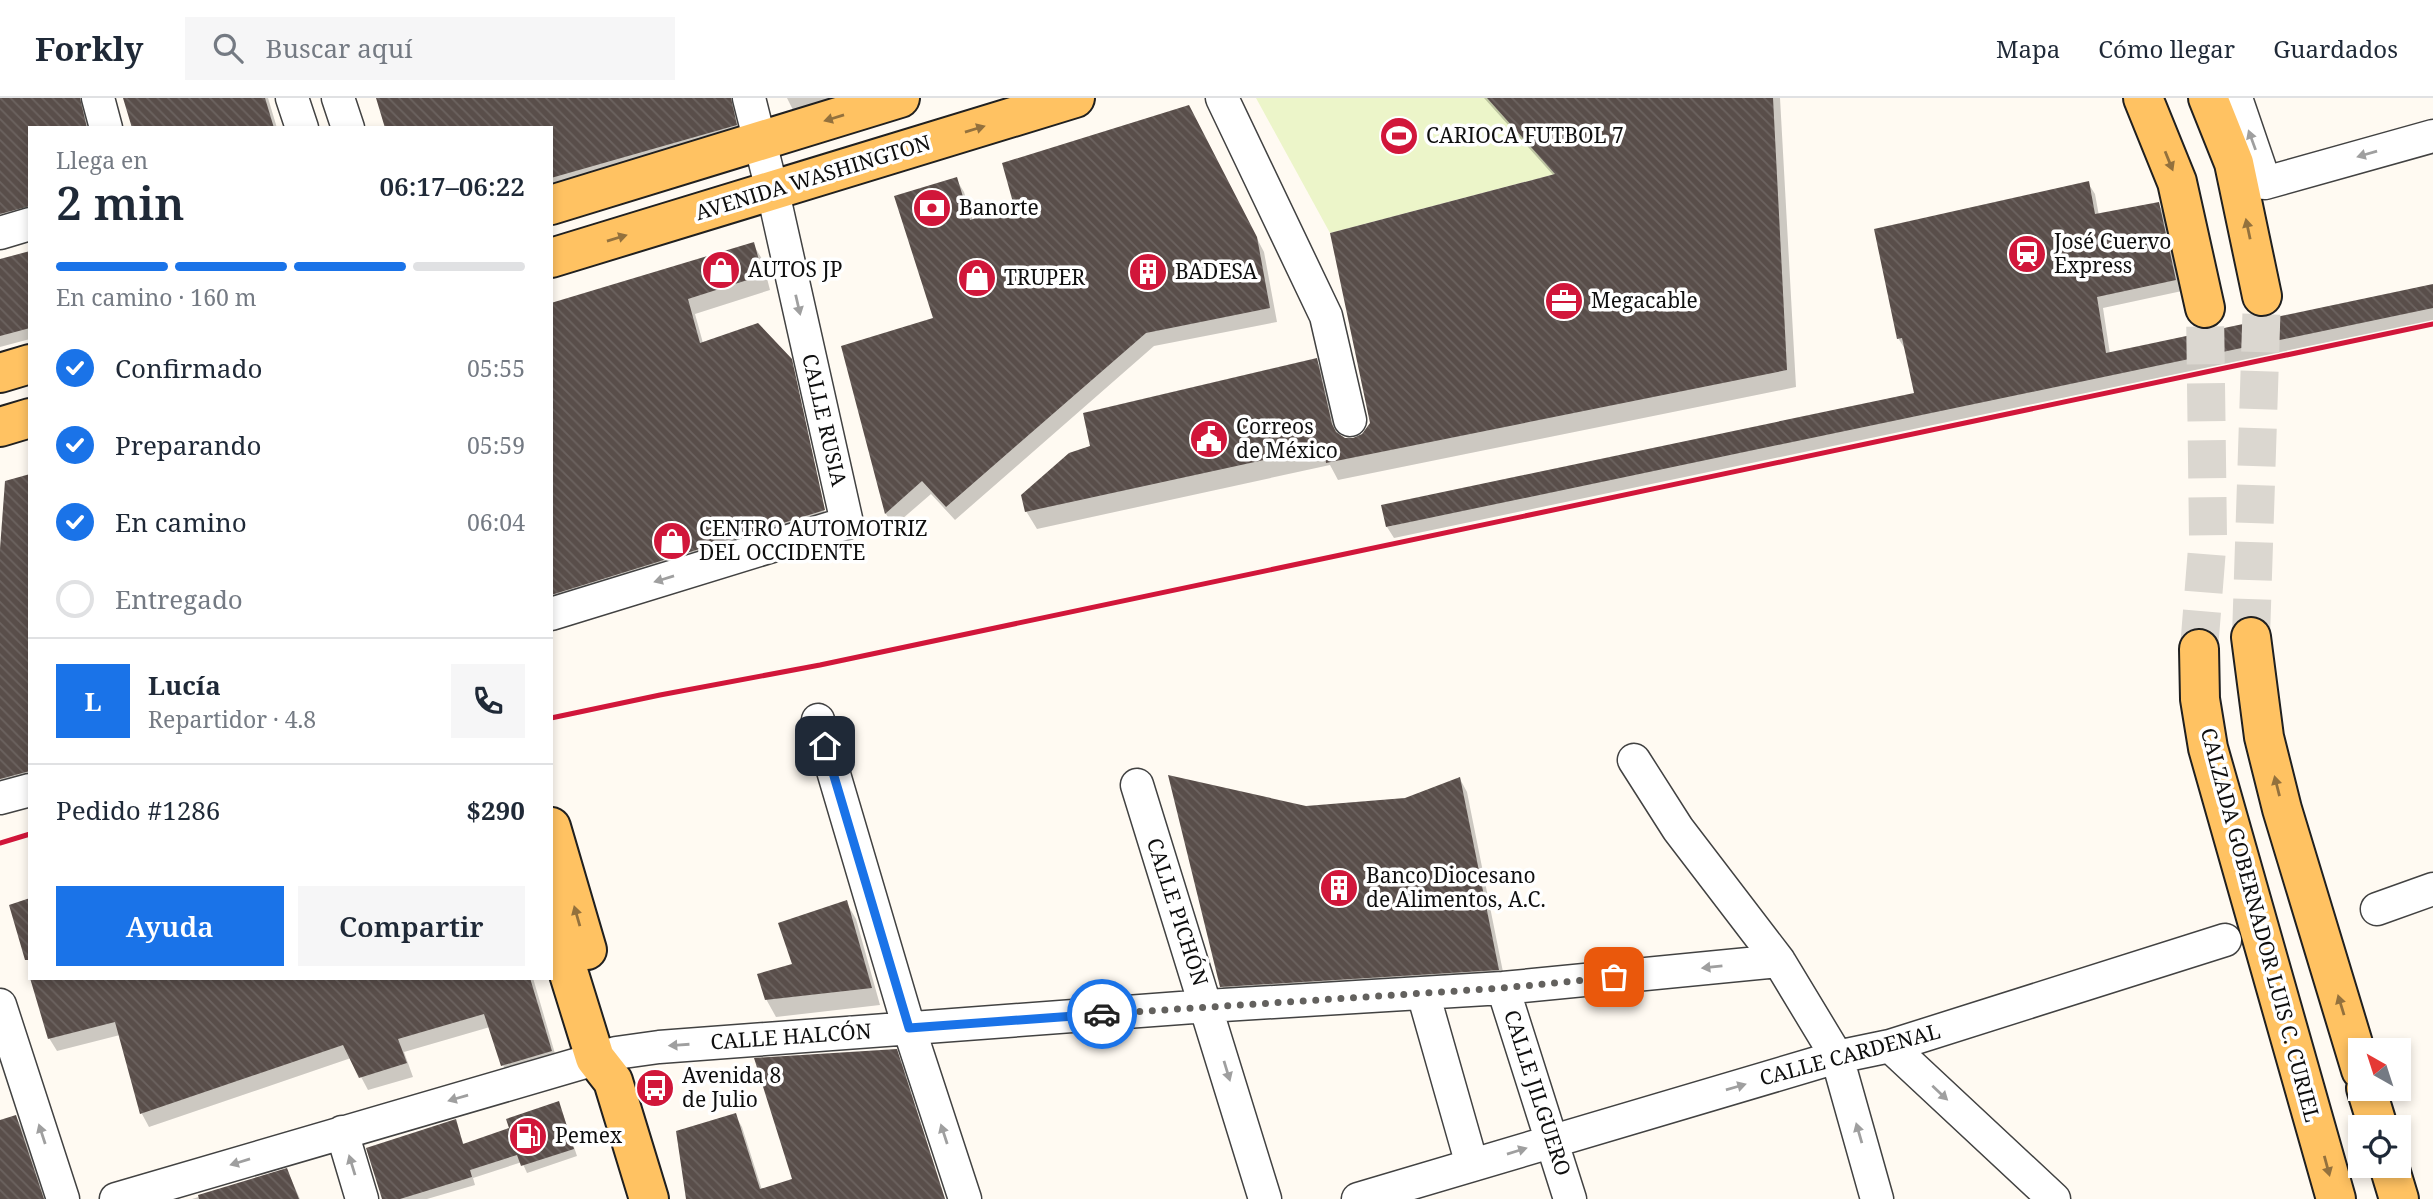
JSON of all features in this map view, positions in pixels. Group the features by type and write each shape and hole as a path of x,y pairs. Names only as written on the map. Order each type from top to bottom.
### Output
{"main road":[{"path":"553,204 900,98"},
{"name":"AVENIDA WASHINGTON","path":"553,257 1075,98"},
{"path":"2143,98 2177,182 2205,308"},
{"path":"2208,98 2234,163 2262,296"},
{"path":"0,373 28,365"},
{"path":"0,427 28,419"},
{"path":"2251,637 2264,737 2282,809 2351,1038"},
{"name":"CALZADA GOBERNADOR LUIS C. CURIEL","path":"2199,649 2200,699 2208,748 2336,1199"},
{"path":"553,835 608,1064 649,1199"},
{"path":"553,921 608,1064"},
{"path":"2393,1178 2399,1199"}],"street":[{"path":"97,98 105,126"},
{"path":"292,98 301,126"},
{"path":"338,98 347,126"},
{"name":"CALLE RUSIA","path":"553,613 847,523 749,98"},
{"path":"1222,98 1326,316 1350,420"},
{"path":"2236,98 2265,183 2433,136"},
{"path":"0,233 28,225"},
{"path":"818,720 909,1028 965,1199"},
{"path":"1634,760 1678,829 1779,961 1837,1057 1877,1199"},
{"name":"CALLE PICHÓN","path":"1137,785 1265,1199"},
{"path":"0,799 28,791"},
{"path":"2377,909 2433,889"},
{"name":"CALLE CARDENAL","path":"1358,1199 1409,1192 1472,1165 1837,1057 1890,1046 2225,940"},
{"name":"CALLE HALCÓN","path":"116,1199 342,1132 608,1064 659,1047 1207,1006 1503,988 1779,961"},
{"name":"CALLE JILGUERO","path":"1503,988 1570,1199"},
{"path":"1423,993 1472,1165"},
{"path":"0,1005 63,1199"},
{"path":"1890,1046 2054,1199"},
{"path":"342,1132 362,1199"}],"green space":[{"name":"CARIOCA FUTBOL 7","path":"1256,98 1487,98 1555,174 1330,233"}],"building":[{"path":"0,98 80,98 87,126 28,126 28,207 0,214"},
{"path":"123,98 265,98 273,126 131,126"},
{"path":"376,98 731,98 737,125 553,177 553,126 384,126"},
{"name":"Megacable","path":"1487,98 1773,98 1787,370 1326,463 1324,447 1025,512 1021,495 1069,453 1090,446 1083,413 1317,358 1336,432 1345,438 1362,434 1370,423 1330,233 1555,174"},
{"path":"1189,105 1257,237 1270,308 1146,333 946,507 922,481 885,514 841,346 933,318 894,196 957,177 970,220 1014,206 1002,163"},
{"path":"2089,181 2095,214 2159,202 2176,280 2097,297 2106,353 2433,284 2433,308 1386,527 1381,505 1914,393 1902,338 1897,339 1874,229"},
{"path":"754,242 763,275 688,299 700,343 758,323 792,359 825,510 553,594 553,302"},
{"path":"28,252 28,329 0,336 0,259"},
{"path":"28,475 28,772 0,779 0,549 5,481"},
{"name":"Banco Diocesano de Alimentos, A.C.","path":"1168,775 1306,806 1405,798 1460,777 1499,970 1220,987"},
{"path":"28,899 28,960 25,960 9,905"},
{"path":"847,900 872,988 765,1000 757,974 792,964 778,923"},
{"path":"31,980 531,980 552,1051 501,1066 484,1014 398,1039 407,1063 359,1078 343,1045 140,1114 115,1022 48,1039"},
{"path":"897,1049 945,1199 686,1199 676,1131 736,1113 760,1189 792,1179 754,1058"},
{"path":"559,1101 574,1149 521,1166 517,1155 470,1170 472,1177 400,1199 382,1199 366,1148 456,1119 463,1144 509,1128 506,1119"},
{"path":"16,1115 44,1199 0,1199 0,1120"},
{"path":"287,1168 299,1199 199,1199 198,1195"}],"tunnel":[{"path":"2251,637 2262,296"},
{"path":"2199,649 2208,536 2205,308"}],"railway":[{"path":"553,718 820,665 2433,324"},
{"path":"0,843 28,835"}],"way so far":[{"path":"1102,1014 1503,988 1614,977"}],"place":[{"name":"CARIOCA FUTBOL 7","path":"1399,136"},
{"name":"Banorte","path":"932,208"},
{"name":"José Cuervo Express","path":"2027,254"},
{"name":"AUTOS JP","path":"721,270"},
{"name":"BADESA","path":"1148,272"},
{"name":"TRUPER","path":"977,278"},
{"name":"Megacable","path":"1564,301"},
{"name":"Correos de México","path":"1209,439"},
{"name":"CENTRO AUTOMOTRIZ DEL OCCIDENTE","path":"672,541"},
{"name":"Banco Diocesano de Alimentos, A.C.","path":"1339,888"},
{"name":"Avenida 8 de Julio","path":"655,1088"},
{"name":"Pemex","path":"528,1136"}],"route":[{"path":"825,746 909,1028 1102,1014"}]}
